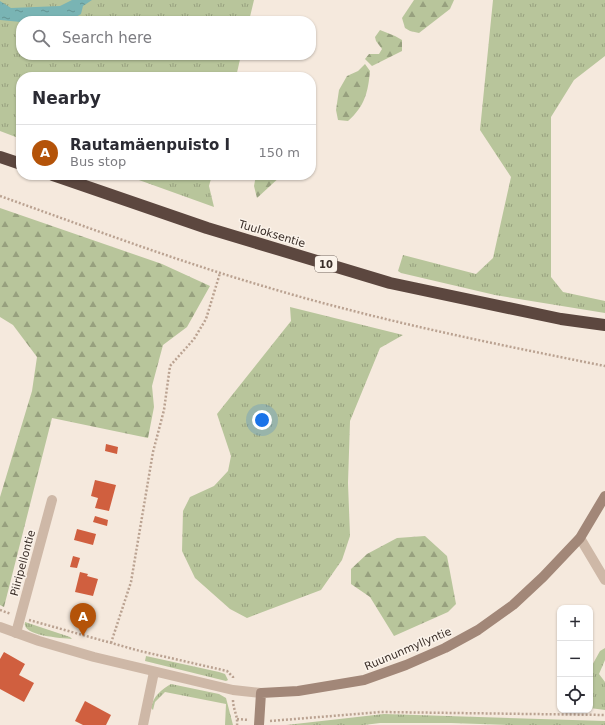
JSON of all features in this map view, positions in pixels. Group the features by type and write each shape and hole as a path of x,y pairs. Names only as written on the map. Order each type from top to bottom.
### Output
{"highway":[{"path":"0,157 16,162"},
{"name":"Tuuloksentie","path":"68,180 207,228 390,283 561,319 605,325"}],"street":[{"name":"Ruununmyllyntie","path":"0,627 39,642 87,655 233,690 261,693 298,691 364,680 406,665 446,648 478,630 514,605 580,538 605,496"},
{"name":"Piiripellontie","path":"16,633 52,500"},
{"path":"580,538 605,580"},
{"path":"143,725 154,672"},
{"path":"259,723 261,693"}],"path":[{"path":"0,196 220,273 381,319 605,366"},
{"path":"111,643 131,582 151,459 164,410 170,366 194,338 206,319 220,273"},
{"path":"0,610 144,652 227,670 233,677 233,707 238,719 237,725"},
{"path":"238,719 259,723 381,712 605,715"}],"green space":[{"path":"0,0 254,0 250,16 16,16 16,60 240,60 237,72 16,72 16,137 0,131"},
{"path":"414,0 454,0 450,9 419,33 405,28 402,18"},
{"path":"493,0 605,0 605,56 574,80 551,117 551,277 563,292 605,301 605,313 495,295 401,273 398,271 403,255 476,274 493,258 511,177 480,130"},
{"path":"380,30 402,40 402,51 372,66 365,59 369,54 379,54 382,49 375,37"},
{"path":"365,64 370,71 365,98 358,110 348,121 338,120 336,110 339,90 347,76 358,71"},
{"path":"139,180 211,180 209,186 214,207"},
{"path":"255,180 277,180 257,198 254,186"},
{"path":"0,208 162,264 210,286 187,327 163,345 152,386 154,407 148,438 52,418 4,607 0,605 0,497 32,391 37,357 13,325 0,317"},
{"path":"290,307 403,335 380,348 350,421 348,483 350,536 342,560 321,590 247,618 230,609 195,578 182,551 183,511 190,497 214,486 228,471 231,456 217,414 291,321"},
{"path":"425,536 447,556 456,604 448,612 394,636 370,597 351,584 351,569 367,554 397,538"},
{"path":"25,622 70,637 72,639 52,637 35,633 25,627"},
{"path":"605,648 605,660 599,674 605,682 605,710 593,708 593,664 600,651"},
{"path":"146,656 219,672 225,674 228,680 226,681 145,661"},
{"path":"171,684 219,694 226,698 233,725 225,725 226,704 165,692 155,702 153,710 151,708 156,696"},
{"path":"384,714 605,721 605,725 380,723 364,725 286,725"}],"water":[{"path":"72,0 92,0 83,6 81,14 78,16 16,16 16,22 0,20 0,1 11,8 60,6"}],"building":[{"path":"106,444 118,447 117,454 105,451"},
{"path":"95,480 116,485 109,511 95,508 98,498 91,496"},
{"path":"95,516 108,520 107,526 93,522"},
{"path":"77,529 96,534 93,545 74,540"},
{"path":"73,556 80,558 77,568 70,567"},
{"path":"80,572 98,579 93,596 75,592"},
{"path":"4,652 25,664 19,675 34,683 24,702 0,689 0,659"},
{"path":"85,701 111,715 106,725 83,725 75,721"}],"place":[{"name":"Rautamäenpuisto I","path":"83,636"}]}
